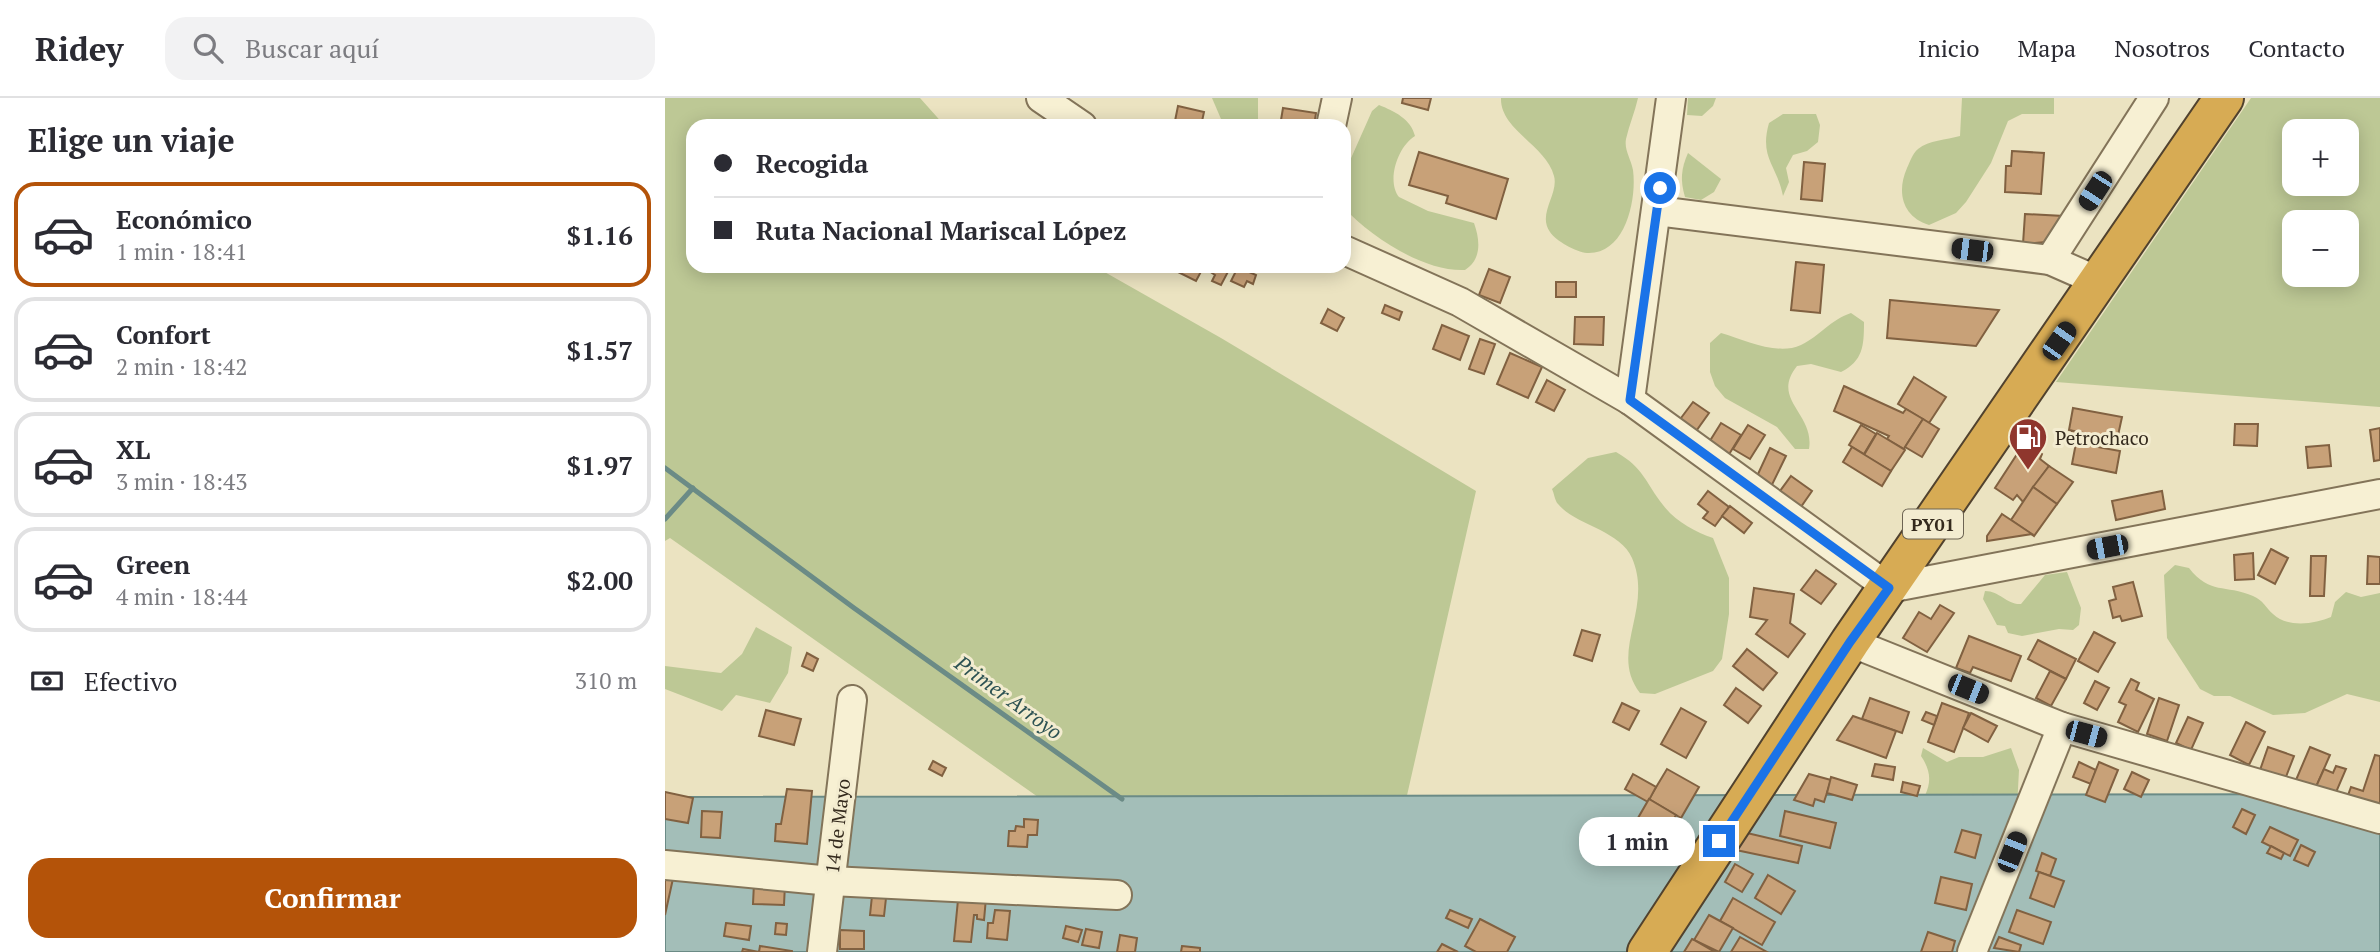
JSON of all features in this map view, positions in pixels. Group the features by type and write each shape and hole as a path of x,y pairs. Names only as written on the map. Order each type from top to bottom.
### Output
{"highway":[{"name":"PY01","path":"1647,952 1850,642 2224,98"}],"street":[{"path":"1332,119 1337,98"},
{"path":"1630,400 1671,98"},
{"path":"2050,260 2154,98"},
{"path":"1043,99 1072,119"},
{"path":"1657,211 2050,260 2100,282"},
{"path":"1351,253 1459,302 1630,400 1889,588 2380,494"},
{"path":"1850,642 2062,727 2380,819"},
{"name":"14 de Mayo","path":"822,952 852,700"},
{"path":"1972,952 2062,727"},
{"path":"665,865 831,881 1117,895"}],"green space":[{"path":"665,98 920,98 939,119 686,119 686,273 1106,273 1221,338 1476,491 1374,941 1082,828 670,538 665,541"},
{"path":"1212,98 1258,98 1258,119 1221,119"},
{"path":"1501,98 1638,98 1626,143 1633,170 1633,196 1626,223 1611,245 1600,251 1582,252 1561,242 1550,232 1546,218 1554,190 1554,176 1542,155 1508,119"},
{"path":"1688,98 1716,98 1713,106 1702,116 1687,115"},
{"path":"1962,98 2054,98 2054,114 2022,114 2008,121 1991,163 1966,202 1956,213 1929,225 1913,216 1904,203 1904,177 1911,158 1922,146 1960,136"},
{"path":"2251,98 2380,98 2380,407 2056,382"},
{"path":"1379,105 1396,113 1406,120 1415,136 1403,148 1396,164 1394,182 1399,197 1428,211 1474,223 1478,236 1477,255 1471,266 1465,270 1433,265 1399,251 1351,215 1351,158 1372,111"},
{"path":"1783,114 1816,114 1820,125 1818,142 1807,151 1793,155 1786,168 1789,182 1783,196 1767,153 1766,135 1769,123"},
{"path":"1688,153 1721,179 1714,192 1701,200 1685,197 1682,175"},
{"path":"1851,313 1864,322 1863,345 1854,363 1841,372 1811,364 1797,366 1790,378 1788,388 1806,426 1809,449 1795,449 1777,427 1725,398 1715,386 1710,372 1710,343 1721,333 1761,346 1792,348 1808,341"},
{"path":"1616,452 1633,464 1673,516 1692,529 1713,538 1729,578 1729,614 1722,659 1713,671 1655,694 1640,693 1631,678 1628,662 1638,595 1632,558 1618,541 1566,511 1557,503 1552,489 1588,458"},
{"path":"2175,565 2189,568 2211,586 2243,592 2256,598 2273,614 2293,623 2309,623 2331,617 2335,602 2346,592 2361,597 2380,593 2380,702 2347,694 2305,713 2273,715 2230,696 2214,696 2200,689 2167,638 2164,575"},
{"path":"2067,572 2081,608 2079,625 2073,630 2059,629 2022,636 2008,633 2005,626 1997,625 1983,599 1985,591 2021,604 2045,575"},
{"path":"756,627 792,647 788,673 770,703 736,695 722,711 665,689 665,666 721,673 742,654"},
{"path":"1923,748 1947,762 1959,757 1983,757 2011,748 2019,770 2017,808 1916,812 1929,785 1928,771 1921,756"}],"water":[{"path":"2380,794 2380,952 665,952 665,797"}],"building":[{"path":"1403,98 1431,98 1428,110 1402,103"},
{"path":"1178,106 1204,112 1202,119 1175,119"},
{"path":"1283,108 1316,113 1315,119 1281,119"},
{"path":"2012,151 2044,153 2041,194 2005,192 2006,166 2011,166"},
{"path":"1419,152 1508,179 1496,219 1446,203 1448,196 1409,185"},
{"path":"1804,162 1825,164 1822,201 1801,199"},
{"path":"2025,214 2063,216 2046,242 2023,244"},
{"path":"1796,262 1824,265 1820,313 1791,310"},
{"path":"1489,269 1510,277 1500,303 1479,295"},
{"path":"1180,273 1200,273 1196,281"},
{"path":"1212,273 1227,273 1221,285 1212,281 1215,275"},
{"path":"1235,273 1256,275 1253,284 1247,281 1244,287 1231,281"},
{"path":"1556,282 1576,282 1576,297 1556,297"},
{"path":"1890,300 1999,310 1976,346 1887,338"},
{"path":"1385,305 1402,312 1399,320 1382,313"},
{"path":"1328,309 1344,318 1337,331 1321,323"},
{"path":"1575,317 1604,317 1603,345 1574,344"},
{"path":"1442,325 1469,336 1460,360 1433,349"},
{"path":"1480,339 1495,344 1484,374 1469,369"},
{"path":"1510,353 1542,367 1528,398 1497,384"},
{"path":"1914,377 1946,397 1929,423 1898,404"},
{"path":"1547,380 1565,390 1554,411 1536,402"},
{"path":"1844,386 1903,413 1906,409 1923,419 1904,449 1887,439 1889,436 1834,411"},
{"path":"1693,402 1709,413 1694,434 1678,422"},
{"path":"2073,408 2122,417 2117,440 2069,430"},
{"path":"1923,419 1939,429 1922,457 1905,447"},
{"path":"1721,423 1741,435 1728,456 1708,444"},
{"path":"2235,424 2258,424 2257,446 2234,445"},
{"path":"1748,425 1765,435 1750,459 1733,449"},
{"path":"1861,425 1876,434 1864,454 1849,445"},
{"path":"2380,428 2380,460 2374,461 2370,430"},
{"path":"2072,431 2096,436 2095,446 2070,441"},
{"path":"1877,433 1905,450 1891,471 1864,455"},
{"path":"2025,442 2042,454 2040,459 2049,466 2023,502 2017,495 2013,500 1995,488"},
{"path":"2076,443 2120,451 2116,473 2072,464"},
{"path":"2329,445 2331,466 2308,468 2306,447"},
{"path":"1852,447 1891,471 1882,486 1843,462"},
{"path":"1770,448 1786,456 1766,497 1752,487"},
{"path":"2049,466 2073,482 2057,504 2033,487"},
{"path":"1791,476 1812,491 1794,517 1772,502"},
{"path":"2033,487 2057,504 2034,536 2011,520"},
{"path":"1708,491 1729,507 1715,526 1703,518 1708,512 1698,504"},
{"path":"2162,491 2165,509 2116,520 2112,501"},
{"path":"1730,506 1752,523 1744,533 1722,516"},
{"path":"2002,514 2032,534 1987,541 1987,536"},
{"path":"2271,549 2288,558 2275,584 2258,575"},
{"path":"2253,553 2254,579 2235,580 2234,555"},
{"path":"2311,556 2326,556 2324,596 2310,596"},
{"path":"2368,556 2380,557 2380,584 2367,584"},
{"path":"1816,570 1836,584 1821,604 1801,590"},
{"path":"2133,582 2142,616 2122,621 2120,616 2113,618 2109,601 2116,599 2113,587"},
{"path":"1754,588 1794,594 1790,623 1805,634 1788,657 1756,634 1767,620 1750,617"},
{"path":"1940,605 1954,613 1927,652 1903,638 1919,612 1931,619"},
{"path":"1582,630 1600,635 1592,661 1574,655"},
{"path":"2094,632 2115,643 2098,672 2078,661"},
{"path":"1969,636 2021,656 2011,681 1973,667 1970,673 1956,668"},
{"path":"2038,640 2076,659 2066,679 2028,659"},
{"path":"1747,649 1777,673 1763,690 1733,666"},
{"path":"807,653 818,659 813,671 802,666"},
{"path":"2050,671 2066,679 2051,706 2036,698"},
{"path":"2131,679 2139,683 2136,690 2154,699 2138,732 2118,722 2126,705 2119,702"},
{"path":"2095,681 2109,688 2097,710 2084,703"},
{"path":"1736,688 1761,706 1748,723 1724,705"},
{"path":"1870,698 1909,712 1902,733 1862,719"},
{"path":"2159,698 2179,705 2167,741 2147,734"},
{"path":"1622,703 1639,711 1629,730 1613,722"},
{"path":"1942,703 1969,713 1954,752 1928,742"},
{"path":"1681,708 1706,722 1686,758 1661,744"},
{"path":"766,710 801,719 794,745 759,736"},
{"path":"1926,712 1937,716 1934,725 1922,720"},
{"path":"1971,713 1997,726 1988,742 1963,728"},
{"path":"1853,716 1896,731 1886,758 1837,740"},
{"path":"2188,717 2203,723 2191,750 2176,743"},
{"path":"2246,722 2265,732 2249,765 2230,755"},
{"path":"2268,747 2294,756 2284,782 2259,773"},
{"path":"2310,747 2330,755 2316,787 2296,780"},
{"path":"2375,755 2380,756 2380,809 2347,798 2351,787 2363,791"},
{"path":"933,761 946,768 942,776 929,769"},
{"path":"2079,762 2096,770 2091,784 2073,777"},
{"path":"2099,762 2118,770 2105,802 2086,795"},
{"path":"1875,764 1895,767 1893,780 1872,776"},
{"path":"2336,766 2346,769 2334,797 2315,789 2324,769 2333,773"},
{"path":"1667,769 1699,787 1681,818 1649,799"},
{"path":"2132,772 2149,780 2141,797 2124,789"},
{"path":"1633,774 1656,787 1648,802 1625,789"},
{"path":"1809,774 1831,780 1824,802 1815,799 1813,806 1794,800"},
{"path":"1831,777 1857,785 1852,800 1827,793"},
{"path":"1903,782 1920,786 1917,796 1901,792"},
{"path":"787,789 812,791 807,844 775,841 776,824 781,824"},
{"path":"665,792 693,798 688,823 665,819"},
{"path":"1649,799 1676,815 1650,860 1623,844"},
{"path":"2242,809 2255,815 2246,834 2233,827"},
{"path":"702,811 722,812 720,838 701,837"},
{"path":"1785,811 1836,823 1830,848 1780,836"},
{"path":"1024,819 1038,820 1037,835 1028,835 1027,847 1008,846 1009,831 1015,831 1016,826 1024,827"},
{"path":"2270,827 2298,840 2290,856 2262,842"},
{"path":"1962,830 1981,835 1975,858 1955,852"},
{"path":"1747,833 1802,846 1798,863 1736,850"},
{"path":"2301,845 2315,852 2308,866 2294,860"},
{"path":"2271,846 2284,853 2281,859 2267,853"},
{"path":"2042,853 2056,859 2050,876 2036,871"},
{"path":"1735,864 1753,874 1742,892 1725,882"},
{"path":"665,872 674,874 665,915"},
{"path":"2039,872 2064,881 2054,907 2030,898"},
{"path":"1768,875 1795,891 1781,914 1755,898"},
{"path":"1941,877 1972,884 1966,910 1935,903"},
{"path":"754,883 785,884 784,905 753,904"},
{"path":"872,896 886,898 884,916 870,915"},
{"path":"986,898 984,920 977,919 977,915 974,915 971,942 954,941 958,900"},
{"path":"1733,898 1775,922 1762,945 1720,921"},
{"path":"995,910 1010,911 1007,940 987,938 988,923 993,923"},
{"path":"1450,910 1472,919 1468,928 1446,918"},
{"path":"2017,910 2051,922 2043,944 2009,932"},
{"path":"1709,915 1733,928 1719,952 1694,940"},
{"path":"1480,919 1515,937 1507,952 1476,952 1465,946"},
{"path":"726,923 751,926 749,940 724,936"},
{"path":"776,923 787,924 786,935 775,934"},
{"path":"1066,926 1082,930 1078,942 1063,938"},
{"path":"1086,929 1102,932 1099,948 1082,945"},
{"path":"840,930 864,931 864,949 840,949"},
{"path":"1928,932 1955,941 1952,952 1921,952"},
{"path":"1120,935 1137,938 1135,952 1117,952"},
{"path":"1740,937 1767,952 1731,952"},
{"path":"1999,937 2021,945 2019,952 1994,948"},
{"path":"1692,939 1694,940 1715,952 1684,952"},
{"path":"1442,944 1458,952 1437,952"},
{"path":"760,946 792,951 792,952 759,952"},
{"path":"1182,946 1200,948 1200,952 1181,952"}],"waterway":[{"name":"Primer Arroyo","path":"665,468 854,608 1122,799"},
{"path":"665,519 693,488"}],"place":[{"name":"Petrochaco","path":"2028,471"}],"route":[{"path":"1660,188 1630,400 1889,588 1850,642 1719,841"}]}
